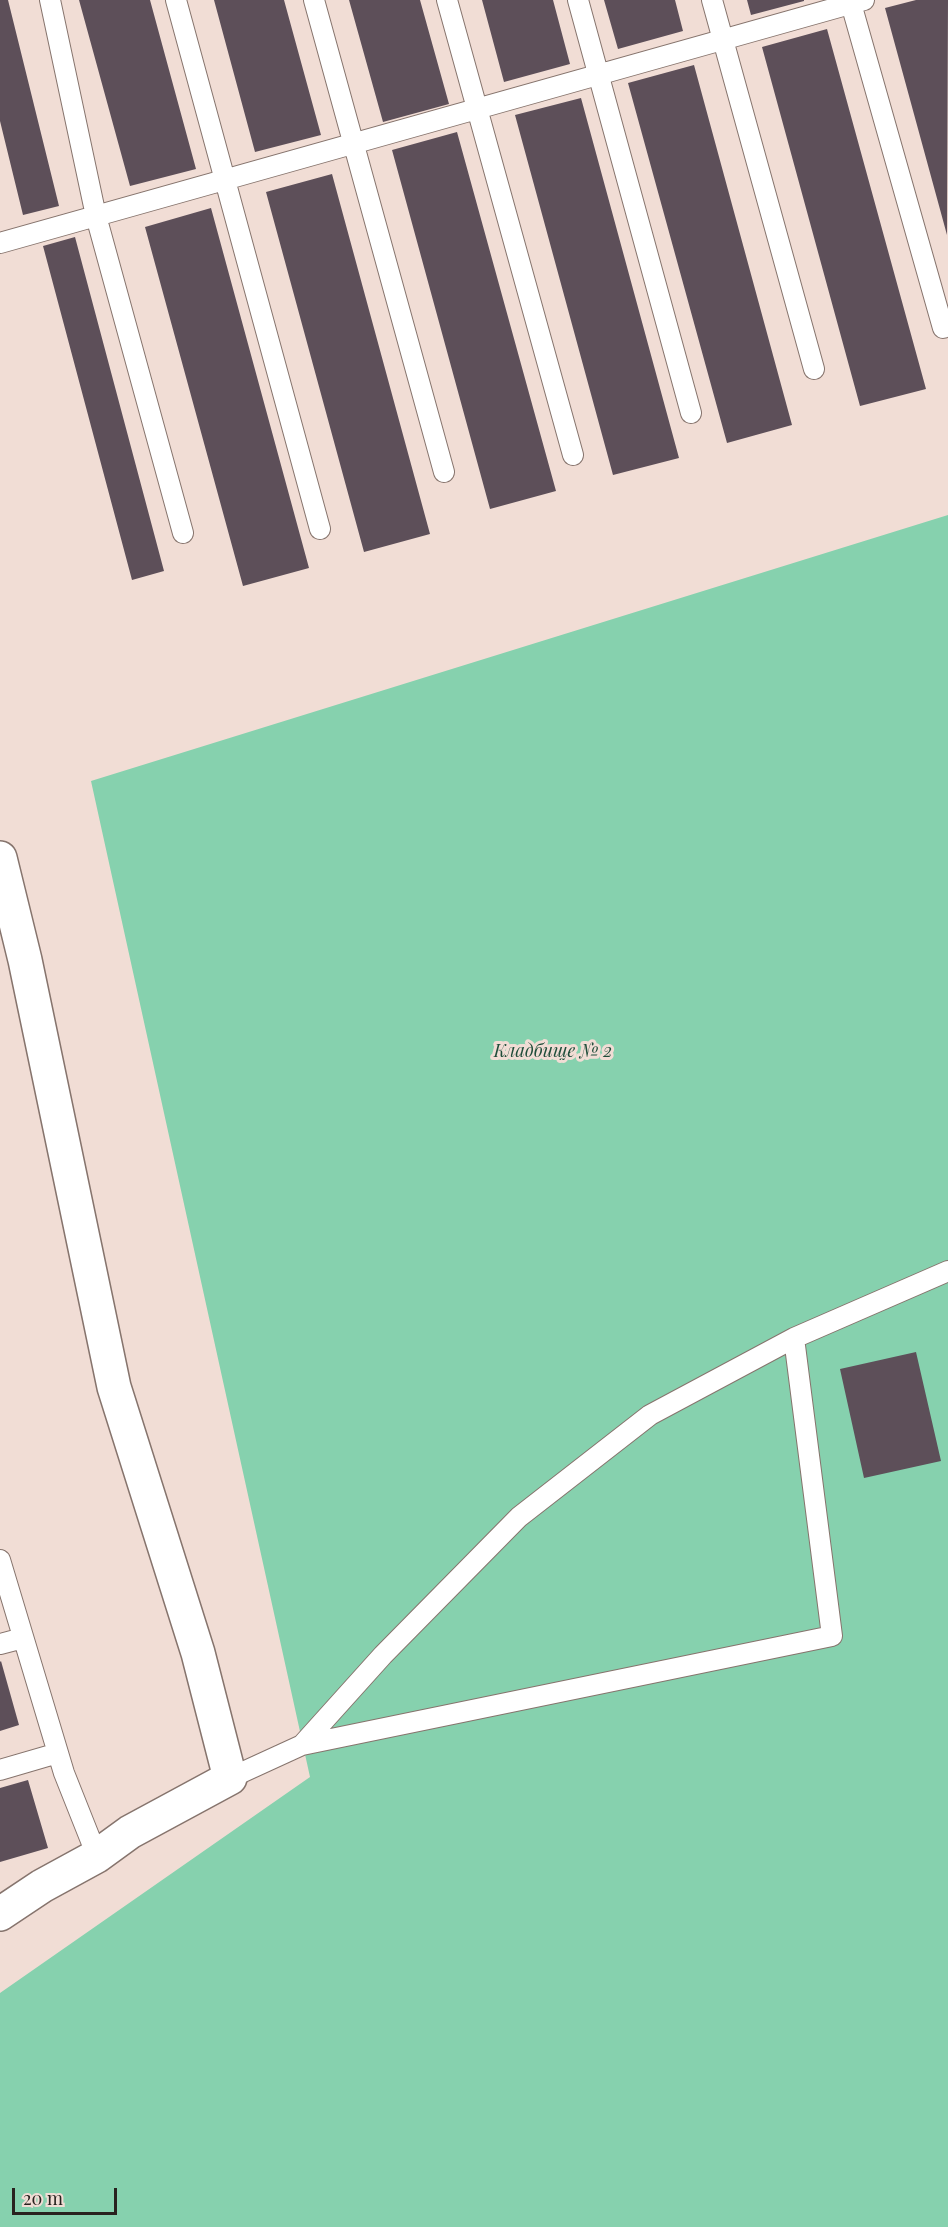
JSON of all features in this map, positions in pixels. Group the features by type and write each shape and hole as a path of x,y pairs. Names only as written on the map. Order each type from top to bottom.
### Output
{"street":[{"path":"0,858 25,960 114,1387 198,1653 230,1779 130,1832 97,1856 42,1886 0,1914"}],"lane":[{"path":"50,0 96,216 183,533"},
{"path":"176,0 320,529"},
{"path":"314,0 351,144 444,472"},
{"path":"447,0 573,455"},
{"path":"578,0 691,413"},
{"path":"712,0 814,369"},
{"path":"0,243 855,1 943,328"},
{"path":"302,1745 383,1654 519,1516 650,1415 794,1338 948,1271"},
{"path":"230,1779 302,1745 832,1636 794,1338"},
{"path":"0,1560 58,1753 97,1856"},
{"path":"0,1644 23,1638"},
{"path":"0,1770 58,1753"}],"green space":[{"name":"Кладбище № 2","path":"948,515 948,2227 0,2227 0,1993 310,1777 91,781"}],"building":[{"path":"0,0 8,0 59,206 23,215 0,121"},
{"path":"79,0 150,0 196,169 130,186"},
{"path":"214,0 284,0 321,135 255,152"},
{"path":"349,0 420,0 449,104 383,122"},
{"path":"482,0 553,0 570,64 504,82"},
{"path":"604,0 675,0 683,31 618,49"},
{"path":"747,0 804,0 804,1 751,15"},
{"path":"916,0 948,0 947,235 885,8"},
{"path":"827,29 926,389 860,406 762,47"},
{"path":"694,65 792,425 727,443 628,83"},
{"path":"581,98 679,458 613,475 515,115"},
{"path":"457,132 556,491 490,509 392,150"},
{"path":"332,174 430,534 364,552 266,192"},
{"path":"211,208 309,568 243,586 145,227"},
{"path":"75,237 164,571 132,580 43,246"},
{"path":"916,1352 941,1461 864,1478 840,1369"},
{"path":"0,1662 19,1725 0,1731"},
{"path":"28,1780 48,1848 0,1862 0,1788"}]}
